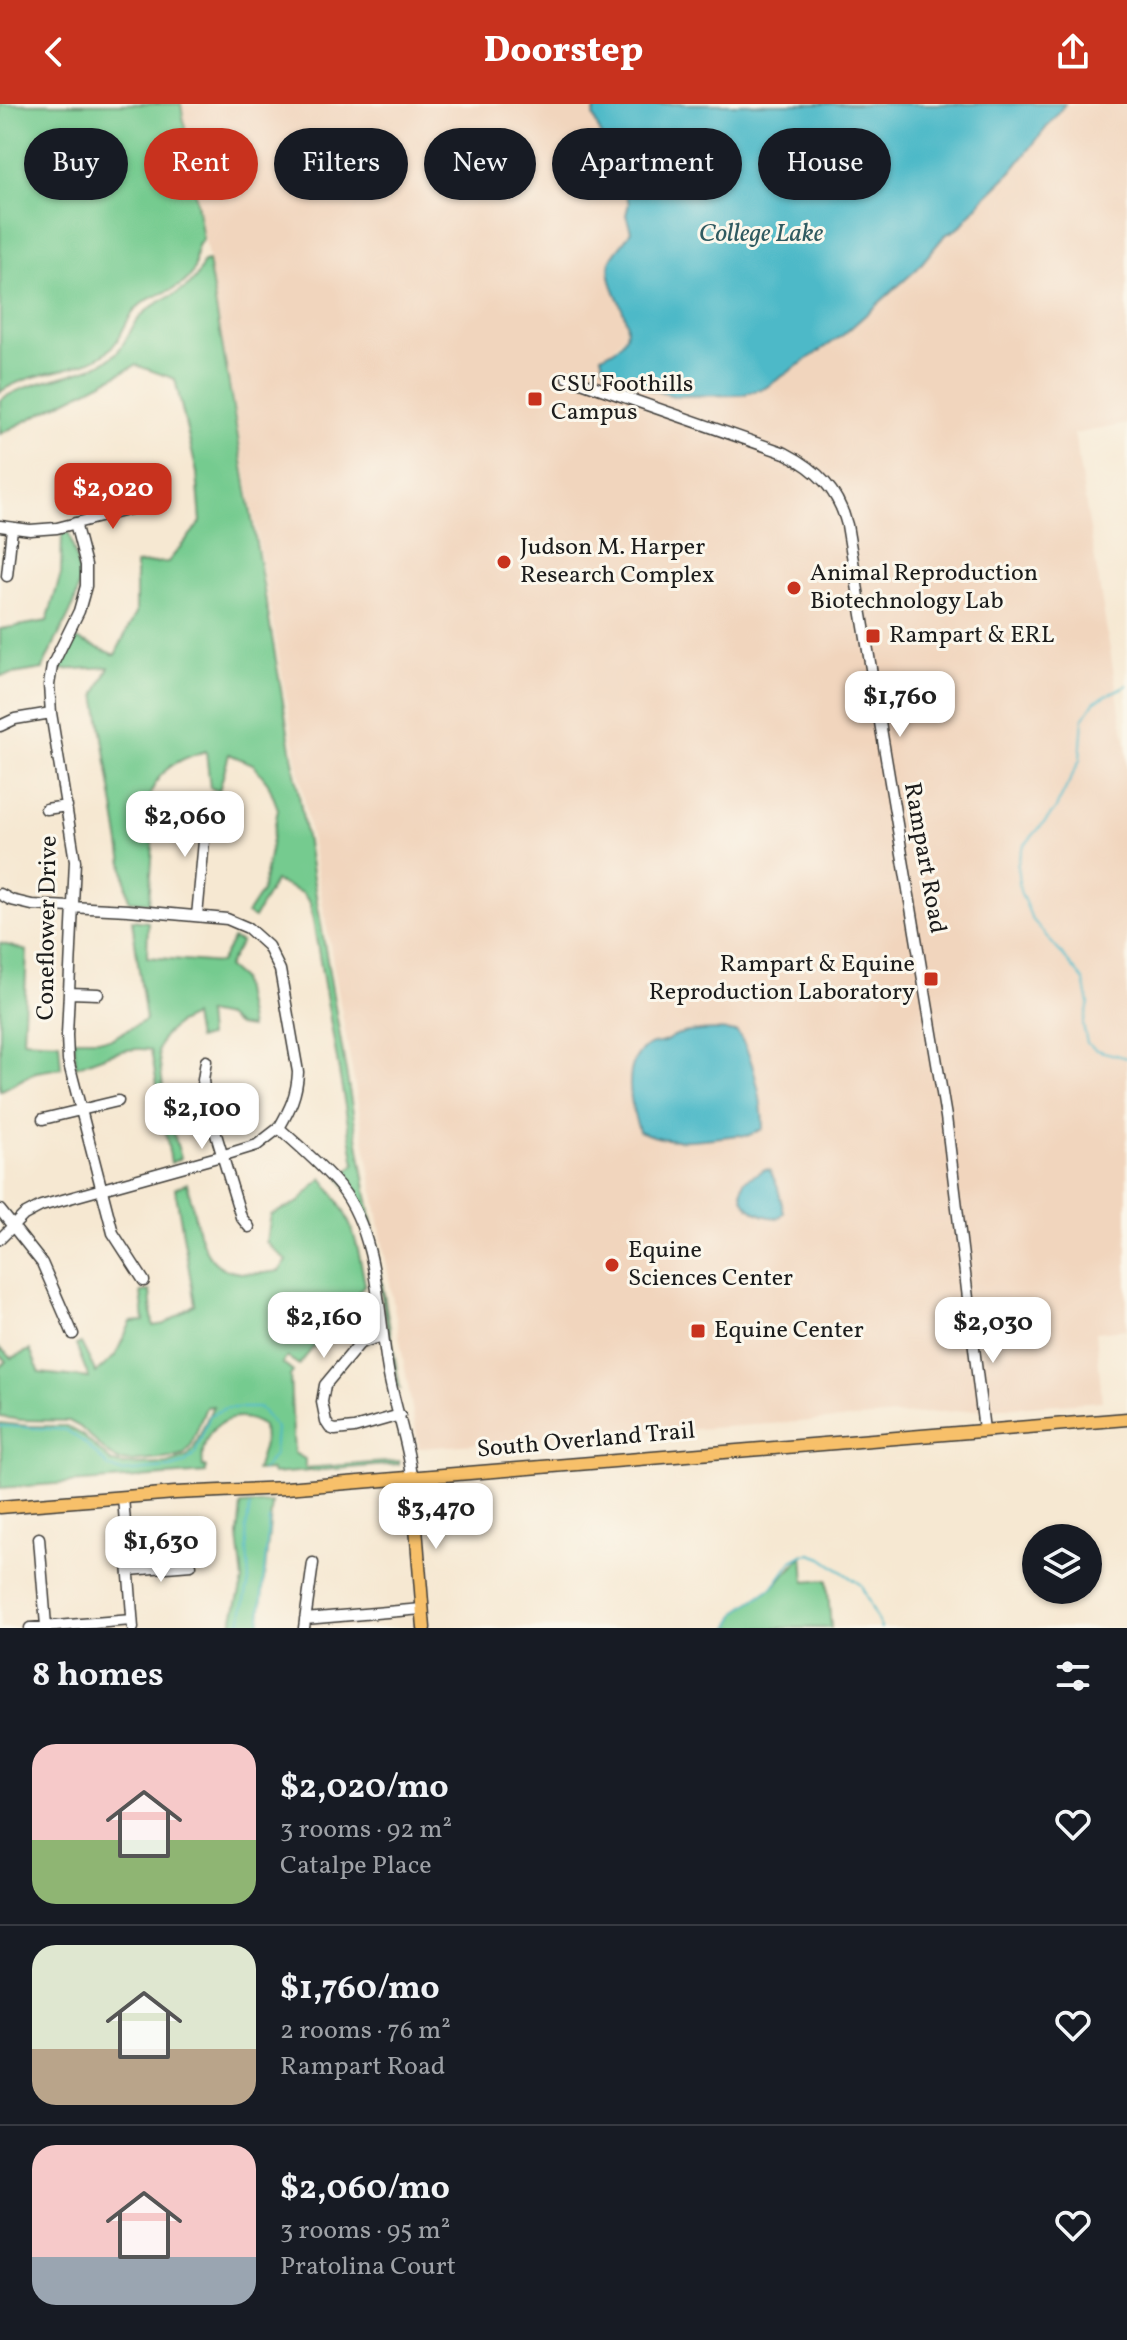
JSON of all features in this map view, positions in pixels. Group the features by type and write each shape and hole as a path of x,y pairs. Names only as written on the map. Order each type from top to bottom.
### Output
{"main road":[{"name":"South Overland Trail","path":"0,1507 268,1489 1127,1419"},
{"path":"412,1477 424,1628"}],"street":[{"name":"Rampart Road","path":"567,377 785,453 817,472 827,482 841,507 847,525 946,1117 984,1430"},
{"path":"0,526 41,529 142,506"},
{"name":"Coneflower Drive","path":"75,523 86,565 86,586 79,611 52,666 49,685 75,861 68,1060 113,1233 144,1281"},
{"path":"7,576 12,528"},
{"path":"0,726 15,719 51,713"},
{"path":"46,809 67,806"},
{"path":"197,916 204,841 213,808"},
{"path":"0,894 21,904 227,919 248,928 268,946 280,970 298,1072 292,1106 279,1128 257,1145 41,1206 12,1225 0,1239"},
{"path":"69,993 98,994"},
{"path":"206,1061 203,1080 205,1098 241,1217 249,1227"},
{"path":"43,1119 118,1101"},
{"path":"279,1128 342,1189 361,1225 369,1250 390,1381 412,1477"},
{"path":"0,1210 42,1263 73,1334"},
{"path":"383,1336 360,1343 325,1385 322,1402 326,1422 335,1430 347,1430 400,1415"},
{"path":"30,1628 133,1624 123,1497"},
{"path":"39,1538 46,1626"},
{"path":"313,1563 304,1624 422,1609"},
{"path":"129,1570 191,1565"}],"shaded area":[{"path":"181,104 602,104 595,109 602,128 552,128 552,200 628,200 629,203 632,231 613,255 627,321 625,335 610,352 604,367 623,376 780,378 843,335 917,269 945,235 959,228 1065,104 1127,104 1127,424 1074,434 1127,752 1127,1329 1096,1332 1102,1401 419,1448 198,200 258,200 258,128 185,128"}],"green space":[{"path":"0,104 181,104 185,128 144,128 144,200 197,200 203,239 189,278 142,304 131,315 113,346 99,357 23,380 0,392"},
{"path":"208,261 400,1389 397,1387 372,1239 362,1213 340,1178 355,1164 310,903 302,893 275,881 254,918 247,914 262,891 278,809 268,783 253,764 229,754 219,791 210,788 206,751 166,770 154,786 147,808 147,827 153,845 149,903 129,901 96,694 109,667 59,670 74,638 115,655 136,613 136,564 168,562 201,522 197,473 175,379 136,365 0,434 0,400 23,388 86,370 107,360 119,349 141,316 193,282 203,262"},
{"path":"62,533 69,533 79,576 69,615 43,669 0,676 0,629 47,621 61,574"},
{"path":"132,920 148,922 147,957 220,963 233,939 241,942 227,967 241,979 250,1028 237,1026 226,1017 206,1013 208,1037 197,1039 193,1016 178,1023 163,1037 158,1051 166,1107 181,1158 171,1163 151,1050 122,1051 76,1067 74,1039 111,1039 146,1020"},
{"path":"0,943 27,951 23,1040 59,1042 61,1068 36,1072 0,1091"},
{"path":"322,1178 340,1204 351,1228 365,1284 299,1365 287,1357 282,1363 293,1372 290,1376 294,1453 305,1459 305,1468 399,1461 399,1464 273,1474 271,1470 256,1471 264,1444 263,1426 239,1418 219,1424 211,1432 203,1454 206,1473 0,1488 0,1423 66,1426 81,1434 112,1462 121,1465 168,1464 187,1457 213,1406 206,1407 191,1446 184,1455 130,1462 120,1461 108,1454 80,1427 69,1421 0,1417 0,1368 6,1361 0,1356 0,1348 12,1358 30,1350 40,1373 89,1378 76,1345 81,1343 96,1373 115,1356 131,1322 144,1321 141,1292 150,1291 153,1326 165,1324 195,1304 175,1188 187,1183 202,1242 209,1256 233,1272 253,1274 279,1271 287,1261 266,1242 271,1215 299,1202"},
{"path":"272,1503 259,1628 230,1628 243,1581 238,1536 241,1505"},
{"path":"803,1555 805,1582 827,1580 831,1628 729,1628 738,1611 773,1587"}],"water":[{"name":"College Lake","path":"602,104 1065,104 1012,171 959,228 945,235 917,269 843,335 765,388 742,395 674,396 652,390 604,367 601,356 617,347 625,337 627,325 613,288 610,262 631,231 626,215 628,200 742,200 742,128 598,128 593,116 595,109"},
{"path":"718,1030 737,1032 743,1041 756,1079 763,1129 747,1136 688,1140 663,1139 639,1131 630,1087 630,1076 638,1056 647,1046 679,1034"},
{"path":"765,1169 770,1170 778,1188 784,1213 778,1218 750,1208 743,1197 744,1181"}],"waterway":[{"path":"1127,685 1095,701 1083,719 1080,760 1055,810 1023,847 1017,865 1020,891 1032,919 1084,981 1089,1004 1083,1025 1087,1043 1096,1050 1127,1058"},
{"path":"0,1426 66,1430 85,1443 109,1467 121,1472 184,1464 195,1454 210,1415 226,1408 260,1408 276,1428 274,1455 262,1471"},
{"path":"239,1628 249,1581 246,1529 250,1506"},
{"path":"259,1628 269,1519"},
{"path":"729,1628 738,1611 773,1587 792,1561 811,1554 861,1585 881,1628"}],"place":[{"name":"CSU Foothills Campus","path":"535,399"},
{"name":"Judson M. Harper Research Complex","path":"504,562"},
{"name":"Animal Reproduction Biotechnology Lab","path":"794,588"},
{"name":"Rampart & ERL","path":"873,636"},
{"name":"Rampart & Equine Reproduction Laboratory","path":"931,979"},
{"name":"Equine Sciences Center","path":"612,1265"},
{"name":"Equine Center","path":"698,1331"}]}
